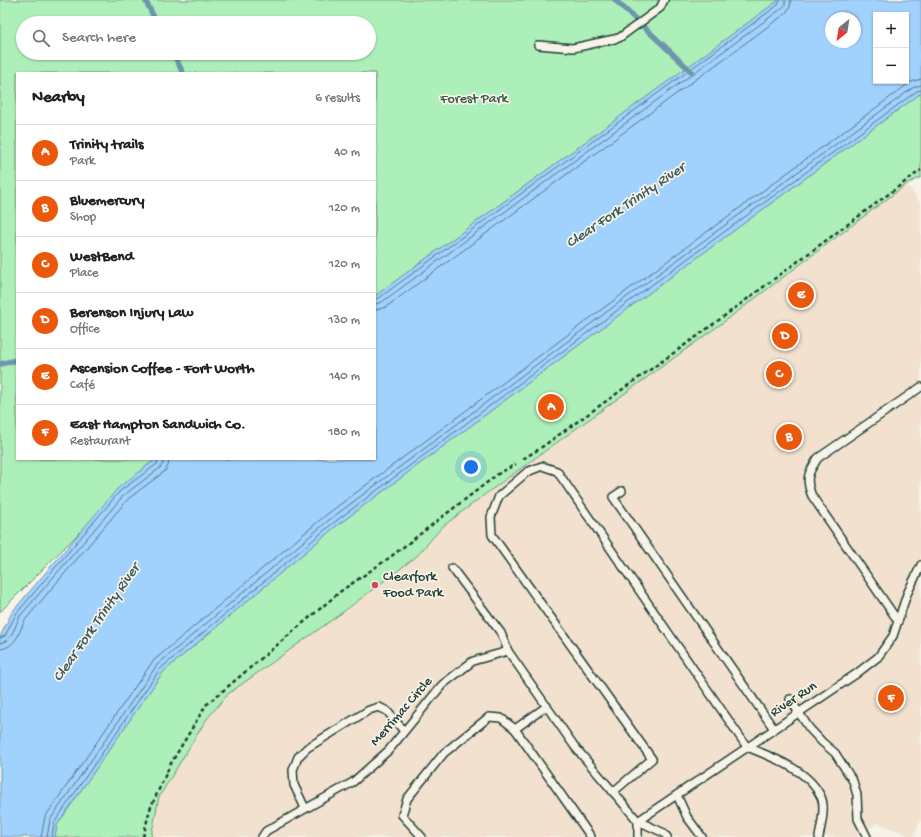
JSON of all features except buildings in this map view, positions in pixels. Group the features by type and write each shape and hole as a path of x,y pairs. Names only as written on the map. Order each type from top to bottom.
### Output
{"lane":[{"path":"538,45 573,48 619,38 660,8 664,0"},
{"path":"898,621 812,496 808,486 808,474 818,458 921,387"},
{"path":"613,792 652,759 492,535 491,517 499,496 527,472 542,466 557,471 747,747 784,763 809,780 822,798 822,818 819,837"},
{"path":"622,491 612,497 774,729"},
{"name":"River Run","path":"638,821 856,674 878,657 893,636 907,594 921,565"},
{"path":"452,568 501,633 508,651 575,747 638,821 664,833 667,837"},
{"name":"Merrimac Circle","path":"262,837 266,831 353,782 389,750 442,685 473,661 508,651"},
{"path":"790,699 809,728 835,754 853,781 857,795 858,819 866,837"},
{"path":"515,729 547,706"},
{"path":"305,808 294,785 293,770 298,757 307,748 369,710 379,707 387,711 404,731"},
{"path":"422,837 402,815 407,799 444,753 489,717 501,718 515,729 591,837"},
{"path":"677,795 687,817 702,837"},
{"path":"638,821 638,837"}],"shaded area":[{"path":"907,184 921,204 921,821 913,837 878,823 857,837 151,837 159,797 206,720 228,694 343,612 417,556 442,527 491,490 721,324"}],"green space":[{"name":"Forest Park","path":"0,0 779,0 376,295 376,72 16,72 16,460 155,460 145,467 0,612"},
{"path":"921,93 921,177 907,184 721,324 491,490 442,527 417,556 343,612 228,694 206,720 159,797 151,837 55,837 57,825 163,672 335,527 630,307"}],"water":[{"name":"Clear Fork Trinity River","path":"779,0 921,0 921,93 630,307 335,527 163,672 57,825 55,837 0,837 0,637 12,612 118,488 155,460 376,460 376,295"}],"waterway":[{"path":"145,0 153,16"},
{"path":"615,0 691,71"},
{"path":"176,60 182,72"},
{"path":"0,364 16,360"}],"place":[{"name":"Ascension Coffee - Fort Worth","path":"801,295"},
{"name":"Berenson Injury Law","path":"785,336"},
{"name":"WestBend","path":"779,374"},
{"name":"Trinity trails","path":"551,407"},
{"name":"Bluemercury","path":"789,437"},
{"name":"Clearfork Food Park","path":"375,585"},
{"name":"East Hampton Sandwich Co.","path":"891,698"}]}
